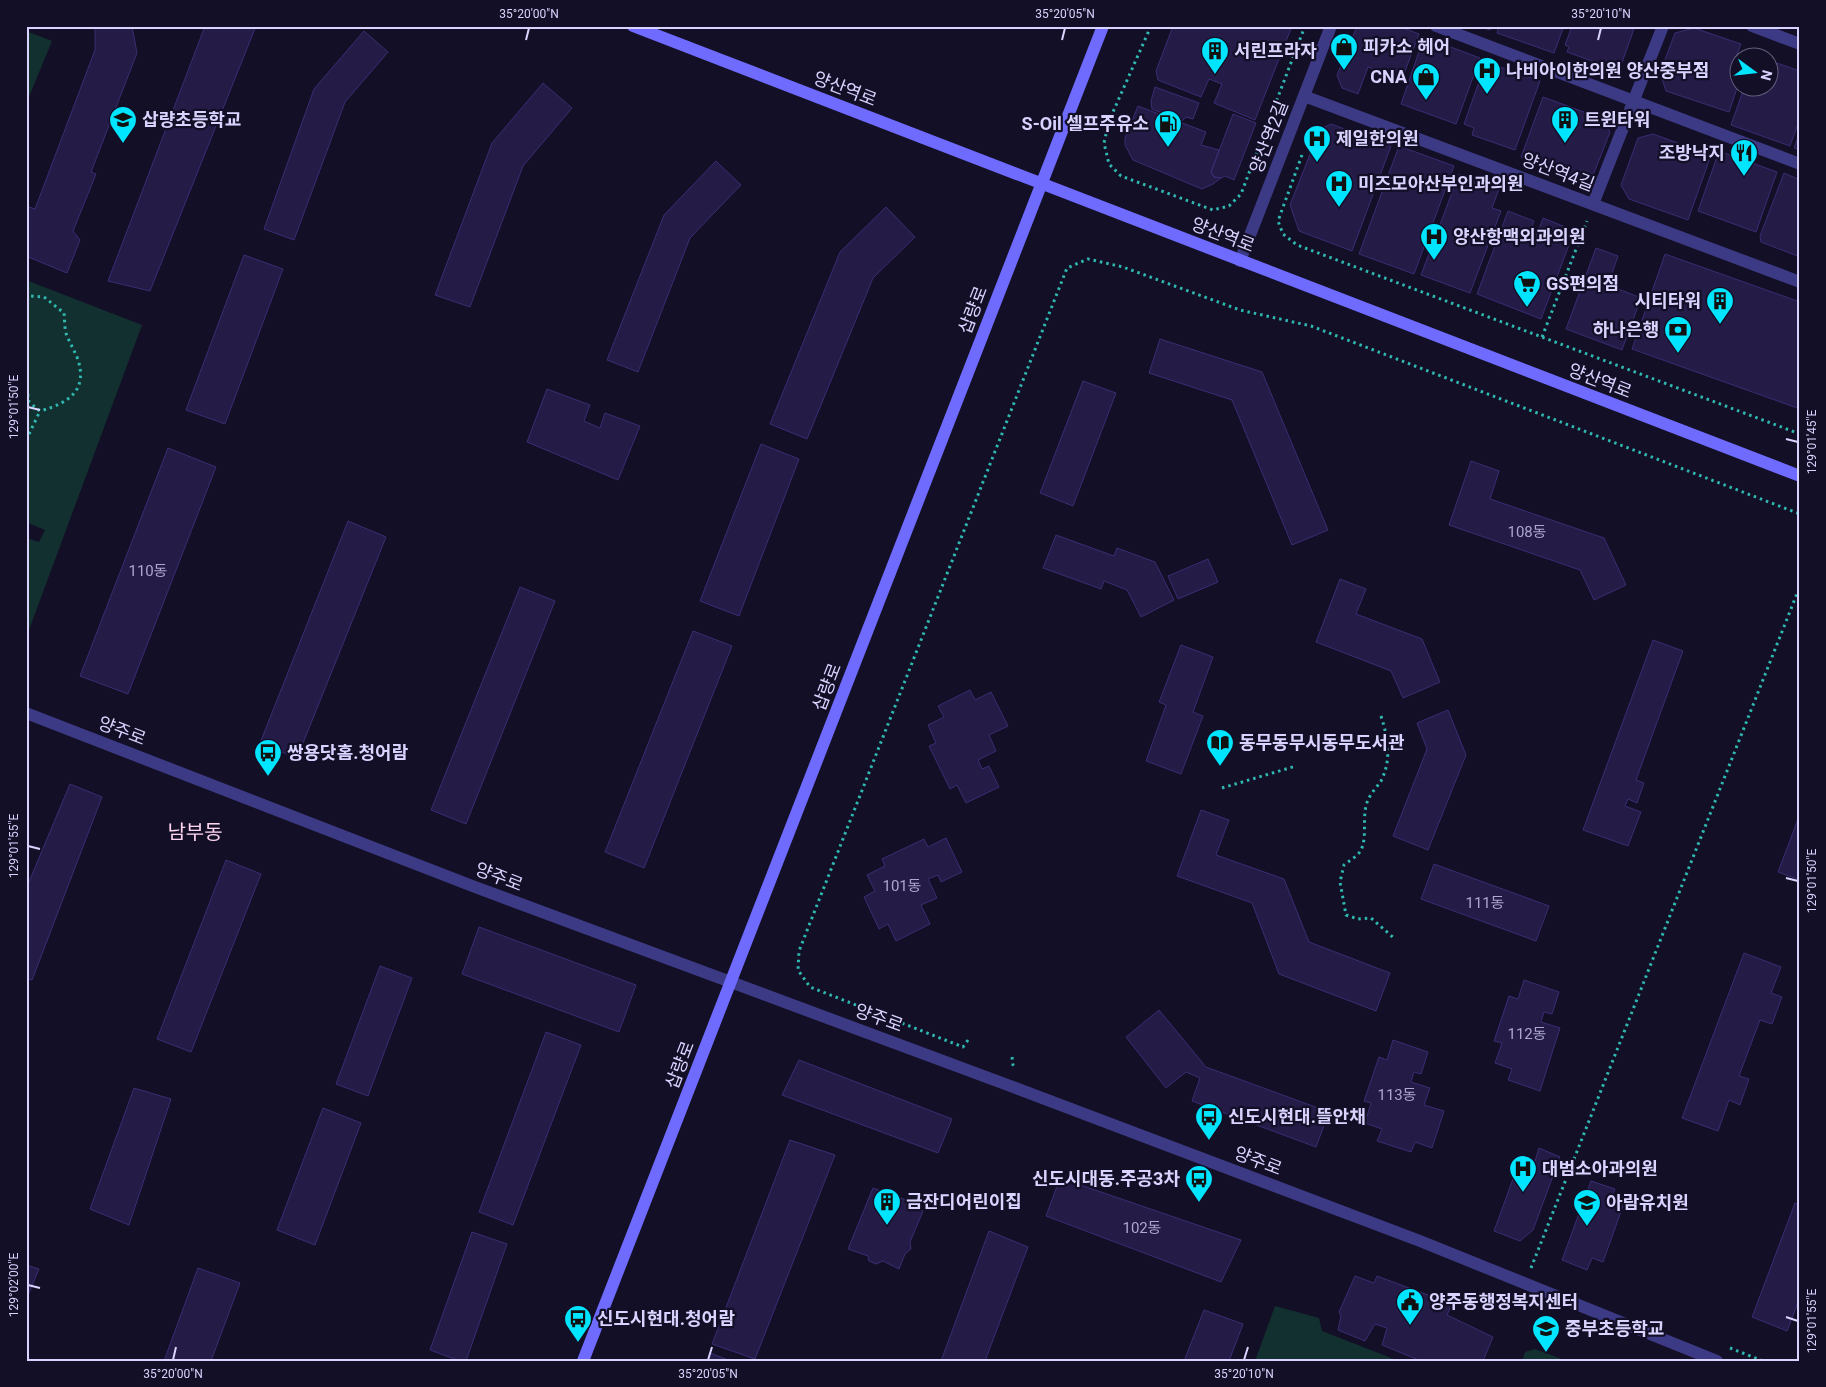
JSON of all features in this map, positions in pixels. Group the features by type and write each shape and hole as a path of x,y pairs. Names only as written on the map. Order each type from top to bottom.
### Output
{"street":[{"name":"양산역로","path":"633,26 1800,476"},
{"name":"삽량로","path":"583,1361 1103,26"},
{"name":"양산역2길","path":"1240,261 1331,26"},
{"path":"1436,26 1800,164"},
{"path":"1592,209 1663,26"},
{"path":"1752,26 1800,44"},
{"name":"양산역4길","path":"1304,96 1592,209 1800,282"},
{"name":"양주로","path":"26,713 475,887 1005,1084 1410,1238 1717,1361"}],"path":[{"path":"1151,26 1109,121 1104,143 1109,164 1121,176 1213,210 1229,206 1241,194 1305,26"},
{"path":"1303,153 1278,221 1283,234 1297,245 1800,434"},
{"path":"1542,338 1592,209"},
{"path":"968,1040 963,1047 810,988 798,970 799,952 1067,268 1088,259 1123,267 1240,310 1311,326 1800,514"},
{"path":"26,300 31,296 44,297 64,313 66,334 77,358 82,377 77,391 57,407 40,411"},
{"path":"26,383 29,402 40,411"},
{"path":"29,434 40,411"},
{"path":"1530,1271 1800,586"},
{"path":"1381,716 1388,738 1388,762 1381,780 1368,799 1363,818 1364,836 1361,851 1344,865 1340,882 1346,915 1358,919 1371,918 1395,939"},
{"path":"1222,788 1296,766"}],"green space":[{"path":"26,31 52,41 26,104"},
{"path":"26,280 142,325 26,638 26,538 39,542 45,530 26,522 26,440 29,434 26,433"},
{"path":"1275,1306 1319,1318 1322,1331 1399,1361 1255,1361"},
{"path":"1535,1349 1567,1361 1522,1361 1525,1352"}],"building":[{"path":"95,26 132,26 137,53 91,172 96,174 73,231 80,240 67,273 26,256 26,206 35,209 95,50"},
{"path":"205,26 256,26 150,291 108,281"},
{"name":"서린프라자","path":"1173,26 1292,26 1255,120 1214,103 1222,84 1209,79 1201,97 1158,80 1156,71"},
{"path":"1357,26 1398,26 1419,34 1402,79 1368,67 1358,94 1342,88 1337,75"},
{"path":"1479,26 1492,26 1490,30"},
{"path":"1499,26 1564,26 1554,53 1497,33"},
{"path":"1572,26 1579,28 1580,26 1635,26 1619,71 1567,52 1569,47 1565,45"},
{"path":"1694,28 1741,44 1739,48 1728,48 1728,98 1734,98 1729,112 1666,91 1660,73 1675,33"},
{"path":"364,31 388,52 345,102 294,240 264,229 314,89"},
{"path":"1424,37 1480,58 1456,124 1401,104"},
{"path":"1486,62 1540,81 1515,150 1472,135 1474,128 1464,124"},
{"path":"1778,63 1800,71 1800,118 1790,146 1731,125 1740,98 1778,98"},
{"path":"543,83 572,108 523,166 470,307 435,295 492,143"},
{"path":"1155,87 1199,103 1193,119 1186,117 1182,121 1152,109 1151,101"},
{"name":"트윈타워","path":"1543,97 1603,119 1610,132 1594,173 1579,178 1521,157"},
{"name":"S-Oil 셀프주유소","path":"1138,106 1206,132 1201,145 1219,150 1211,172 1214,177 1221,178 1202,189 1133,160 1125,145 1125,138"},
{"path":"1233,114 1256,123 1234,180 1225,176 1221,178 1214,177 1211,172"},
{"path":"1331,124 1391,146 1352,251 1299,231 1290,205 1320,129"},
{"path":"1800,132 1800,150 1794,148"},
{"path":"1653,134 1711,155 1688,220 1629,199 1621,185 1638,138"},
{"path":"1399,146 1454,166 1414,274 1359,254"},
{"path":"1719,151 1777,172 1756,232 1698,211"},
{"path":"716,161 741,185 690,238 638,372 607,360 664,215"},
{"path":"1784,173 1800,180 1800,257 1761,242 1760,236"},
{"path":"1459,174 1499,189 1492,208 1501,211 1470,293 1421,275"},
{"path":"886,207 915,237 873,278 807,439 770,424 840,252"},
{"path":"1508,211 1534,221 1530,232 1537,234 1543,218 1568,228 1563,242 1569,245 1541,319 1477,294"},
{"path":"1596,248 1618,256 1608,285 1641,298 1622,350 1566,329"},
{"name":"시티타워","path":"1665,254 1800,302 1800,409 1632,349"},
{"path":"244,255 283,269 225,424 186,410"},
{"path":"1160,339 1262,372 1328,530 1292,545 1232,400 1149,373"},
{"path":"1083,381 1116,393 1073,506 1040,493"},
{"path":"547,389 590,405 584,421 600,428 605,413 640,426 618,480 527,442"},
{"path":"761,444 799,459 739,616 700,601"},
{"path":"168,448 216,467 128,694 80,676"},
{"path":"1471,461 1499,471 1490,499 1604,538 1626,585 1594,600 1580,570 1449,525"},
{"path":"348,521 386,537 297,758 260,743"},
{"path":"1056,535 1114,556 1117,548 1155,562 1174,600 1141,617 1127,590 1104,581 1101,589 1043,568"},
{"path":"1208,559 1218,582 1178,599 1168,576"},
{"path":"1340,579 1366,589 1356,614 1422,639 1440,682 1403,698 1391,671 1316,642"},
{"path":"520,587 555,601 466,824 431,810"},
{"path":"693,631 732,646 644,868 605,852"},
{"path":"1653,640 1683,651 1636,780 1644,783 1637,803 1628,799 1625,806 1641,812 1628,846 1583,830"},
{"path":"1181,645 1213,657 1193,712 1203,716 1181,774 1146,761 1166,705 1159,702"},
{"path":"970,690 975,700 991,692 1008,726 989,735 996,751 978,760 982,769 989,766 999,787 966,803 957,785 950,789 929,746 936,743 928,725 944,717 938,706"},
{"path":"1448,710 1466,755 1428,850 1393,836 1427,749 1417,723"},
{"path":"70,784 102,797 32,980 26,978 26,889"},
{"path":"1201,810 1229,820 1216,855 1284,879 1309,942 1390,973 1376,1011 1279,974 1252,903 1177,876"},
{"path":"1800,814 1800,880 1778,872"},
{"path":"946,838 962,872 941,882 938,875 928,879 937,898 921,905 930,924 896,941 888,924 879,929 864,897 875,891 867,875 885,866 882,859 924,839 928,847"},
{"path":"226,860 261,874 191,1052 157,1039"},
{"path":"1434,864 1549,906 1536,941 1421,899"},
{"path":"479,927 636,985 619,1032 462,974"},
{"path":"1744,953 1781,967 1771,993 1782,997 1772,1024 1760,1020 1739,1076 1749,1079 1740,1105 1729,1100 1718,1131 1682,1118"},
{"path":"380,966 412,978 368,1096 336,1084"},
{"path":"1524,980 1559,992 1552,1014 1544,1012 1541,1022 1560,1028 1540,1091 1508,1080 1512,1069 1495,1063 1502,1043 1494,1041 1509,996 1518,999"},
{"path":"1159,1010 1206,1067 1329,1112 1316,1147 1192,1101 1200,1078 1186,1072 1166,1088 1126,1037"},
{"path":"546,1032 581,1045 513,1225 479,1212"},
{"path":"1393,1040 1428,1052 1421,1074 1414,1072 1411,1082 1430,1088 1424,1105 1444,1111 1432,1148 1415,1142 1411,1152 1377,1141 1382,1129 1365,1123 1371,1103 1364,1101 1379,1057 1387,1060"},
{"path":"799,1060 952,1119 938,1153 782,1095"},
{"path":"134,1088 171,1099 129,1225 90,1209"},
{"path":"323,1108 361,1123 315,1245 277,1230"},
{"path":"790,1140 835,1155 755,1359 712,1344"},
{"path":"1539,1148 1560,1157 1533,1230 1520,1241 1494,1231 1517,1168 1532,1171"},
{"path":"1060,1178 1241,1240 1221,1282 1046,1216"},
{"path":"1591,1181 1615,1189 1610,1201 1623,1206 1603,1262 1592,1258 1587,1270 1562,1260"},
{"name":"금잔디어린이집","path":"873,1188 909,1201 907,1206 923,1211 910,1242 911,1249 905,1254 899,1269 883,1261 876,1264 869,1261 868,1256 848,1249"},
{"path":"1795,1203 1800,1205 1800,1297 1787,1331 1752,1317"},
{"path":"989,1231 1028,1247 985,1361 941,1361"},
{"path":"472,1232 507,1244 466,1361 460,1361 430,1350"},
{"path":"26,1265 39,1269 26,1300"},
{"path":"198,1268 240,1283 211,1361 164,1361"},
{"path":"1355,1276 1374,1283 1377,1276 1452,1304 1447,1315 1493,1337 1483,1361 1421,1361 1382,1345 1387,1328 1375,1324 1365,1341 1338,1330 1341,1316 1339,1312"},
{"path":"1204,1310 1243,1324 1229,1361 1184,1361"},
{"path":"710,1353 731,1361 708,1361"}],"place":[{"name":"피카소 헤어","path":"1344,71"},
{"name":"서린프라자","path":"1215,75"},
{"name":"나비아이한의원 양산중부점","path":"1487,95"},
{"name":"CNA","path":"1426,101"},
{"name":"삽량초등학교","path":"123,144"},
{"name":"트윈타워","path":"1565,144"},
{"name":"S-Oil 셀프주유소","path":"1168,148"},
{"name":"제일한의원","path":"1317,163"},
{"name":"조방낙지","path":"1744,177"},
{"name":"미즈모아산부인과의원","path":"1339,208"},
{"name":"양산항맥외과의원","path":"1434,261"},
{"name":"GS편의점","path":"1527,308"},
{"name":"시티타워","path":"1720,325"},
{"name":"하나은행","path":"1678,354"},
{"name":"동무동무시동무도서관","path":"1220,767"},
{"name":"쌍용닷홈.청어람","path":"268,777"},
{"name":"신도시현대.뜰안채","path":"1209,1141"},
{"name":"대범소아과의원","path":"1523,1193"},
{"name":"신도시대동.주공3차","path":"1199,1203"},
{"name":"금잔디어린이집","path":"887,1226"},
{"name":"아람유치원","path":"1587,1227"},
{"name":"양주동행정복지센터","path":"1410,1326"},
{"name":"신도시현대.청어람","path":"578,1343"},
{"name":"중부초등학교","path":"1546,1353"}],"district":[{"name":"남부동","path":"195,832"}]}
